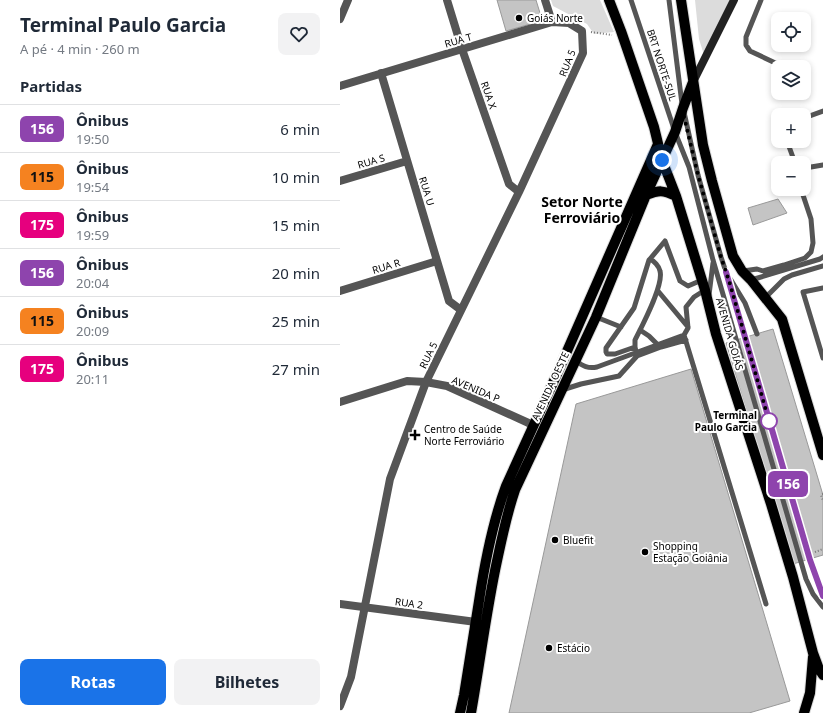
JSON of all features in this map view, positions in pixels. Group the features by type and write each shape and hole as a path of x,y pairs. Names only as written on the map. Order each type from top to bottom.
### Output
{"main road":[{"name":"AVENIDA GOIÁS","path":"609,0 623,36 654,127 662,160 676,196 708,302 716,334 788,560 813,654 819,670 823,675"},
{"path":"681,0 703,145 733,256 742,271 782,319 823,452"},
{"path":"693,82 734,0"},
{"name":"AVENIDA OESTE","path":"470,713 493,580 503,531 515,490 596,317 646,195 675,132 682,108 693,82"},
{"name":"AVENIDA OESTE","path":"460,713 491,536 499,505 506,486 658,144"},
{"path":"646,195 658,191 665,191 676,196"},
{"path":"804,713 810,693 813,654"}],"street":[{"path":"340,18 348,0"},
{"name":"RUA X","path":"447,0 462,49 509,184 519,192"},
{"path":"545,0 552,22"},
{"name":"RUA T","path":"340,86 552,22 569,23 582,31"},
{"name":"RUA 5","path":"340,706 351,677 390,479 426,382 519,192 583,53 582,31"},
{"name":"RUA U","path":"381,73 449,301 461,310"},
{"name":"RUA S","path":"340,181 407,161"},
{"name":"RUA R","path":"340,291 437,261"},
{"name":"AVENIDA P","path":"340,402 407,381 426,382 447,386 533,425"},
{"name":"RUA 2","path":"340,604 476,622"}],"lane":[{"name":"BRT NORTE-SUL","path":"631,0 675,132 689,167 713,260 806,579 813,594 823,607"},
{"name":"BRT NORTE-SUL","path":"669,0 682,108 698,175 726,272"},
{"path":"761,0 746,37 746,45 750,52 771,61"},
{"path":"811,115 823,111"},
{"path":"811,167 823,165"},
{"path":"742,271 757,269 763,271 805,258 811,252 813,243 811,219 804,196"},
{"path":"636,352 607,354 606,348 634,308 649,260 665,241 680,281 688,286 703,285"},
{"path":"751,280 823,257"},
{"path":"561,390 619,376 636,352 636,340 658,291 660,271 650,259"},
{"path":"708,302 713,260"},
{"path":"766,298 784,279 792,275 823,266"},
{"path":"726,272 745,303 757,334"},
{"path":"726,272 810,560 823,596"},
{"path":"703,285 686,307 688,328 685,337 766,604"},
{"path":"823,288 803,292 823,358"},
{"path":"658,291 688,328"},
{"path":"596,317 621,327"},
{"path":"640,330 649,336 659,346"},
{"path":"576,361 585,367 592,368 602,366 636,352 685,337"}],"path":[{"path":"582,31 623,36"},
{"path":"823,494 821,495 823,501"}],"shaded area":[{"path":"551,0 600,0 614,32 594,34 587,24 553,6"},
{"path":"695,0 731,0 704,55 699,39"}],"building":[{"name":"Goiás Norte","path":"497,0 536,0 540,13 534,23 506,31"},
{"path":"778,199 787,213 753,225 748,208"},
{"name":"Terminal Paulo Garcia","path":"773,329 823,495 823,555 793,564 726,343"},
{"name":"Shopping Estação Goiânia","path":"691,369 790,701 749,713 509,713 576,404"}],"bus line":[{"name":"156","path":"726,272 810,560 823,596"}],"place":[{"name":"Goiás Norte","path":"519,18"},
{"name":"Terminal Paulo Garcia","path":"769,421"},
{"name":"Centro de Saúde Norte Ferroviário","path":"415,435"},
{"name":"Bluefit","path":"555,540"},
{"name":"Shopping Estação Goiânia","path":"645,552"},
{"name":"Estácio","path":"549,648"}],"district":[{"name":"Setor Norte Ferroviário","path":"582,210"}],"route":[{"path":"662,160 675,132 682,108 698,175 769,421"}]}
